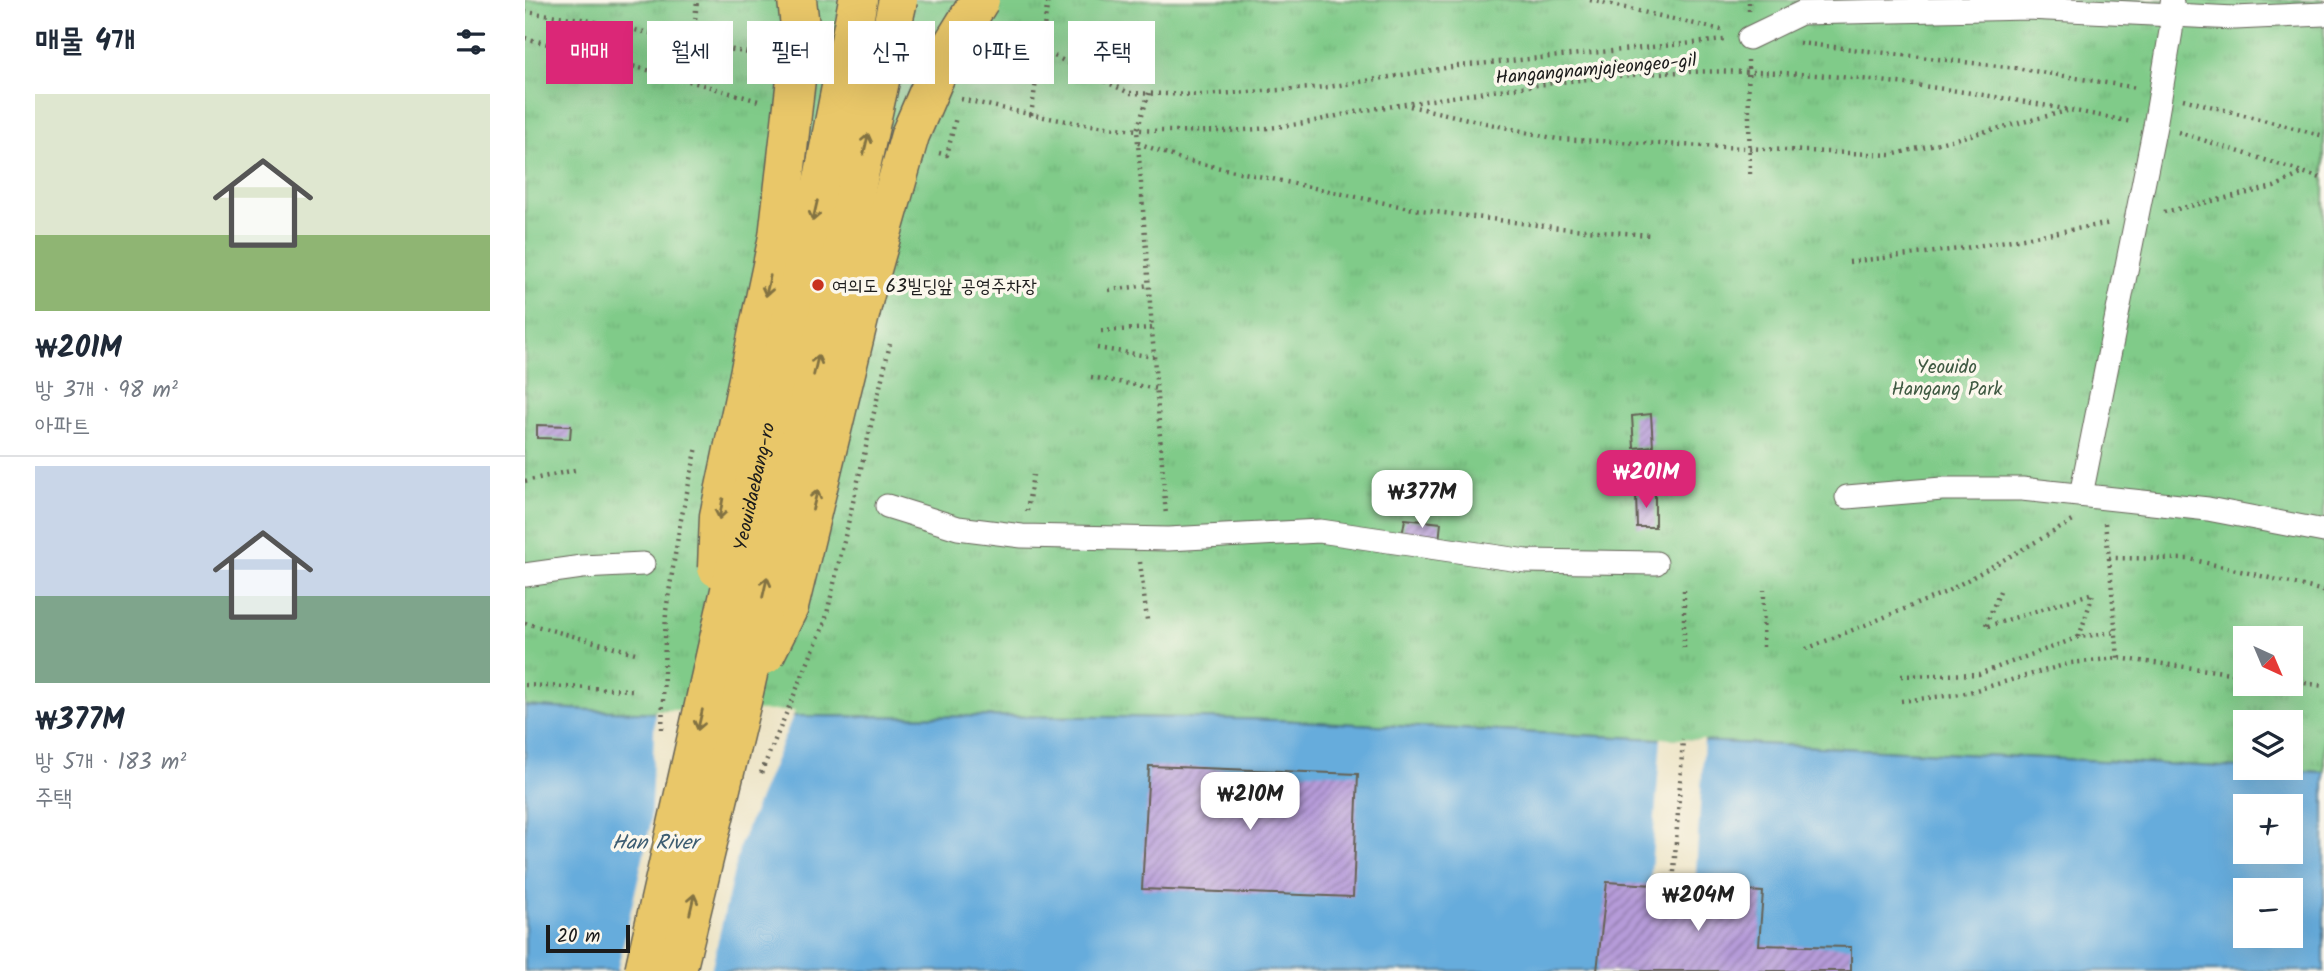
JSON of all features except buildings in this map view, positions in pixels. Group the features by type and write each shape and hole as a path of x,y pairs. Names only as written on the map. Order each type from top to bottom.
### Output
{"main road":[{"path":"713,661 719,516 778,237 801,35 797,0"},
{"name":"Yeouidaebang-ro","path":"644,971 824,174 858,0"},
{"path":"677,971 743,701 898,0"},
{"path":"743,701 789,607 865,294 910,135 942,61 980,0"}],"street":[{"path":"2091,496 2135,219 2155,126 2172,8"},
{"path":"1749,38 1801,13 2172,8 2279,18 2324,14"},
{"path":"1847,497 1955,489 2022,489 2208,509 2324,531"},
{"path":"887,506 958,528 1022,536 1168,539 1320,531 1526,561 1656,563"},
{"path":"525,575 582,567 643,564"}],"path":[{"path":"695,21 697,0"},
{"path":"1045,21 1048,0"},
{"path":"1590,0 1667,16 1749,38 2016,68 2158,93 2324,136"},
{"path":"1749,0 1747,72 1750,176"},
{"path":"525,12 581,19 647,32"},
{"path":"525,38 647,70"},
{"path":"1054,56 1129,93 1201,95 1328,88 1458,66 1749,38"},
{"name":"Hangangnamjajeongeo-gil","path":"1036,84 1031,115 1137,130 1225,130 1290,125 1405,104 1606,78 1682,72 1747,72 1859,79 1976,92 2155,126 2324,179"},
{"path":"1149,93 1137,130 1168,539"},
{"path":"1405,104 1557,139 1891,155 2071,109"},
{"path":"1138,143 1183,160 1413,209 1560,228 1650,235"},
{"path":"1849,262 1959,249 2135,219 2274,187 2304,173"},
{"path":"1109,290 1149,285"},
{"path":"1101,331 1152,328"},
{"path":"1097,348 1154,357"},
{"path":"1091,377 1157,389"},
{"path":"525,481 575,470"},
{"path":"1022,536 1033,475"},
{"path":"2091,496 2109,558 2118,658"},
{"path":"1806,649 1946,592 2075,519 2091,496"},
{"path":"1137,538 1147,620"},
{"path":"2109,558 2190,559 2324,591"},
{"path":"1684,590 1684,648"},
{"path":"1763,647 1764,590"},
{"path":"2000,591 1985,626 2093,593 2079,637"},
{"path":"525,623 639,654"},
{"path":"1901,676 1979,674 2079,637 2116,632"},
{"path":"1901,701 1962,694 2071,663 2118,658 2233,673"},
{"path":"2303,682 2324,685"},
{"path":"525,685 632,690"},
{"path":"1673,887 1683,739"}],"green space":[{"name":"Yeouido Hangang Park","path":"525,0 2324,0 2324,772 2303,771 2303,710 2233,710 2233,767 1276,720 713,715 525,706"}],"water":[{"name":"Han River","path":"525,706 713,715 1276,720 2233,767 2233,780 2303,780 2303,771 2324,772 2324,971 525,971"}],"pier":[{"path":"655,710 795,711 740,845 711,971 617,971 650,827"},
{"path":"1661,738 1704,740 1695,888 1650,885"}],"place":[{"name":"여의도 63빌딩앞 공영주차장","path":"818,285"}]}
